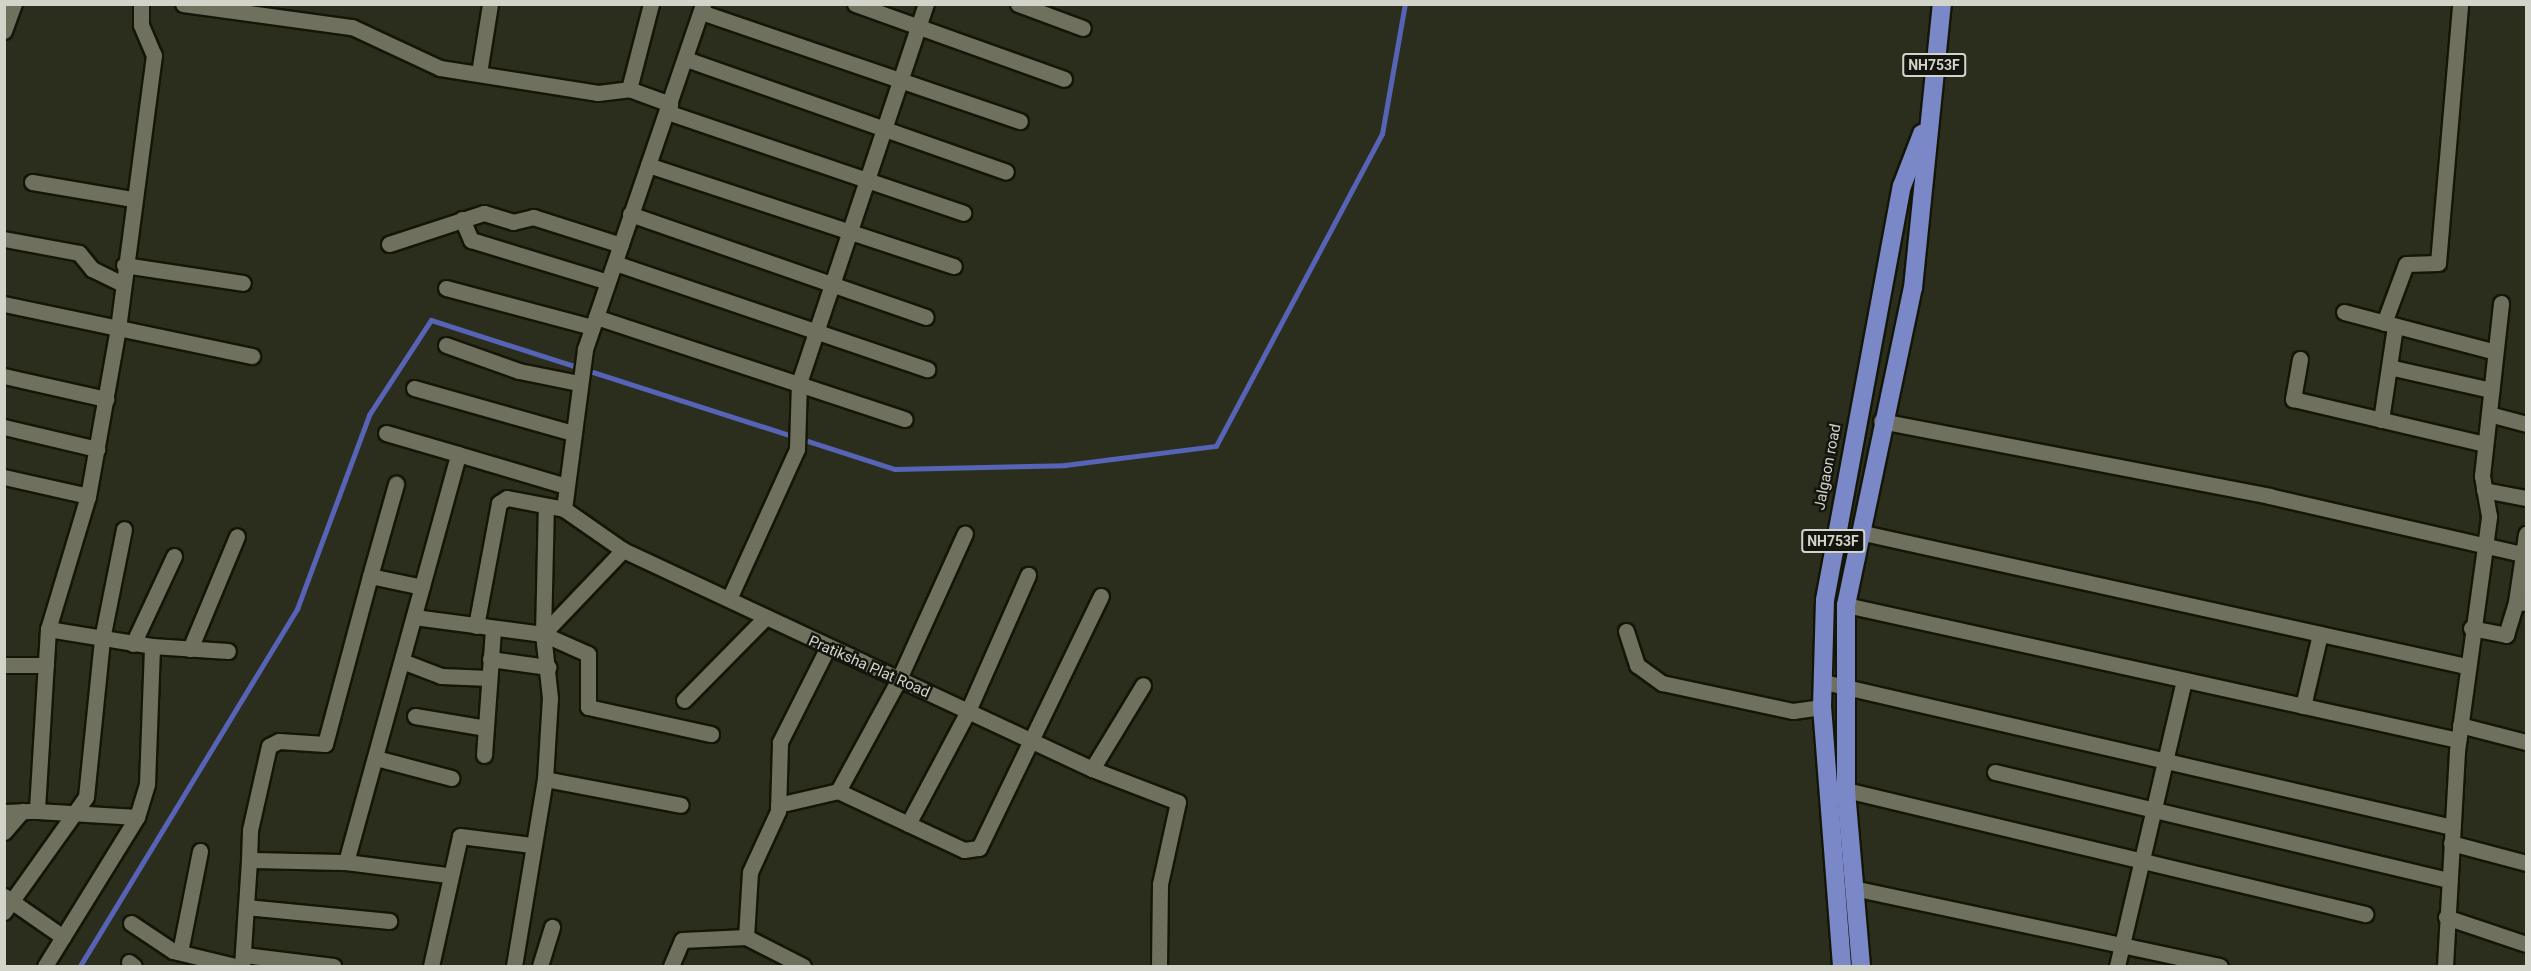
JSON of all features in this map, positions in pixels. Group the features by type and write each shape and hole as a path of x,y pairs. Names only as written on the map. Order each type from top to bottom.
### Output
{"highway":[{"name":"Jalgaon road","path":"1842,966 1822,707 1833,683 1881,421 1913,288 1926,186 1926,126 1942,4"},
{"name":"Jalgaon road","path":"1861,966 1846,790 1825,600 1835,527 1902,186 1926,126"}],"street":[{"path":"4,31 14,4"},
{"path":"4,832 29,811 48,629 88,496 118,328 132,199 154,55 141,25 141,4"},
{"path":"183,4 352,27 433,66 598,93 629,89 669,108 863,181 963,213"},
{"path":"479,73 490,4"},
{"path":"629,89 651,4"},
{"path":"855,4 1064,79"},
{"path":"729,599 797,449 801,421 799,382 863,181 926,4"},
{"path":"1018,4 1083,28"},
{"path":"2381,420 2389,367 2390,324 2406,264 2438,263 2460,4"},
{"path":"476,626 499,502 507,498 564,509 579,378 585,349 702,8 1020,121"},
{"path":"686,59 1006,172"},
{"path":"648,165 954,266"},
{"path":"32,182 132,199"},
{"path":"389,244 484,213 513,222 533,217 621,245"},
{"path":"630,214 926,317"},
{"path":"462,219 471,240 608,282"},
{"path":"4,239 79,253 92,269 123,284"},
{"path":"615,263 813,335 927,369"},
{"path":"124,265 243,283"},
{"path":"446,288 594,322 799,382 905,419"},
{"path":"2445,966 2446,917 2459,733 2471,628 2488,516 2484,490 2485,444 2501,303"},
{"path":"4,304 252,356"},
{"path":"2344,312 2495,352"},
{"path":"446,345 513,369 579,378"},
{"path":"2300,359 2293,399 2485,444"},
{"path":"2389,367 2491,390"},
{"path":"4,376 106,399"},
{"path":"414,388 573,433"},
{"path":"2488,414 2526,424"},
{"path":"1881,421 2269,496 2484,547 2524,554"},
{"path":"4,427 97,449"},
{"path":"386,433 566,486"},
{"path":"346,862 458,454"},
{"path":"4,477 88,496"},
{"path":"240,963 250,830 269,746 279,741 325,744 396,484"},
{"path":"2484,490 2526,498"},
{"path":"514,966 531,845 545,778 548,667 543,634 546,506"},
{"name":"Pratiksha Plat Road","path":"564,509 623,550 729,599 827,649 1092,769 1178,802 1160,884 1159,966"},
{"path":"63,937 7,903 78,813 88,783 102,639 124,529"},
{"path":"1859,532 2466,666"},
{"path":"838,791 898,681 965,533"},
{"path":"2471,628 2506,635 2521,603 2526,534"},
{"path":"190,649 237,536"},
{"path":"543,634 623,550"},
{"path":"134,644 174,556"},
{"path":"908,824 968,711 1028,575"},
{"path":"370,576 422,587"},
{"path":"778,805 838,791 964,850 979,848 1101,596"},
{"path":"1846,605 2303,706 2526,742"},
{"path":"414,617 543,634 588,654 588,707 711,734"},
{"path":"684,700 765,618"},
{"path":"484,755 493,628"},
{"path":"48,629 134,644 228,651"},
{"path":"1626,631 1637,665 1662,683 1793,711 1822,707"},
{"path":"2303,706 2320,634"},
{"path":"45,966 137,817 147,784 152,646"},
{"path":"746,937 750,872 778,805 780,742 827,649"},
{"path":"490,659 548,667"},
{"path":"402,661 441,676 489,678"},
{"path":"4,664 46,665"},
{"path":"2117,966 2184,680"},
{"path":"1833,683 2166,757 2452,835 2526,863"},
{"path":"1092,769 1143,685"},
{"path":"415,716 486,728"},
{"path":"376,758 451,778"},
{"path":"1995,772 2154,806 2449,880"},
{"path":"545,778 681,805"},
{"path":"1846,790 2365,914"},
{"path":"4,812 29,811 137,817"},
{"path":"430,966 448,875 460,836 531,845"},
{"path":"180,952 200,851"},
{"path":"249,860 346,862 448,875"},
{"path":"1853,888 2220,966"},
{"path":"246,907 389,921"},
{"path":"2446,917 2526,944"},
{"path":"131,923 156,943 180,952 240,963 333,966"},
{"path":"540,966 552,927"},
{"path":"671,966 682,940 746,937 803,966"}],"waterway":[{"path":"80,966 297,609 369,415 431,320 895,469 1065,465 1216,446 1382,134 1405,4"}]}
